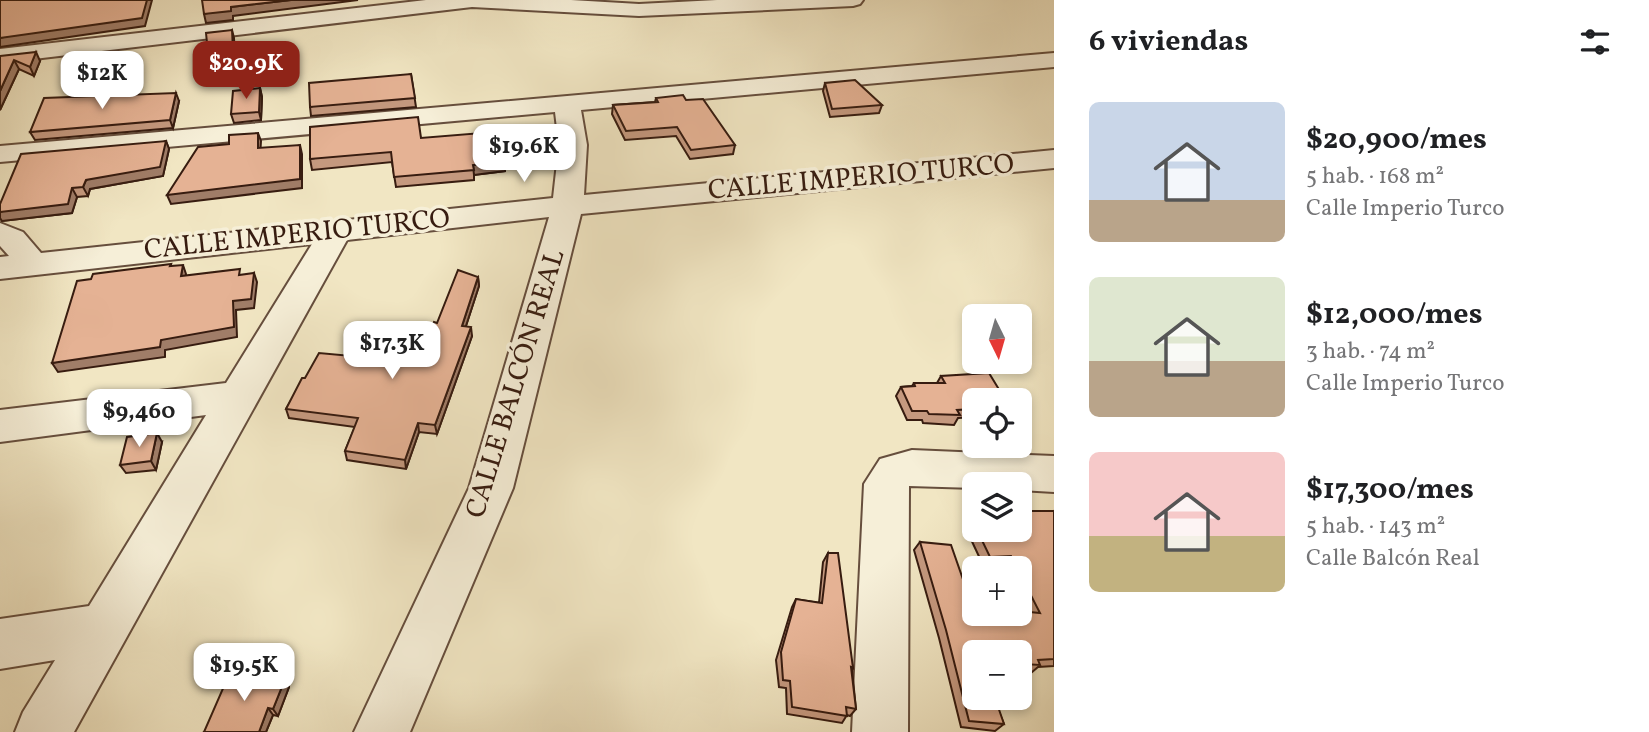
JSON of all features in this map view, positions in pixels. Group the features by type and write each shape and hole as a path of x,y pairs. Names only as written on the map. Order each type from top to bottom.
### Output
{"street":[{"path":"0,56 473,0 639,10 853,0"},
{"path":"618,0 639,10"},
{"path":"0,154 1054,60"},
{"name":"CALLE BALCÓN REAL","path":"382,732 491,488 568,206 573,145 567,103"},
{"name":"CALLE IMPERIO TURCO","path":"9,250 336,230 1051,161"},
{"path":"43,732 336,230"},
{"path":"0,426 241,396"},
{"path":"880,732 886,484 895,472 912,468 1054,474"},
{"path":"0,644 104,628"}],"building":[{"path":"0,0 147,0 142,18 0,38"},
{"path":"202,0 291,0 231,7 231,11 204,14"},
{"path":"232,30 233,50 208,53 206,33"},
{"path":"36,52 30,67 14,60 0,91 0,56"},
{"path":"411,74 415,98 310,107 309,83"},
{"path":"855,80 882,105 832,109 825,83"},
{"path":"260,88 259,112 231,114 233,91"},
{"path":"176,93 170,120 30,132 44,98"},
{"path":"683,95 686,100 703,99 735,145 691,150 677,127 626,131 613,105 658,102 656,98"},
{"path":"418,117 421,138 494,132 505,161 473,165 474,170 394,177 391,152 310,159 310,127"},
{"path":"258,133 258,148 300,145 300,179 167,195 198,147 229,144 229,135"},
{"path":"166,141 160,167 86,180 83,187 72,188 68,204 0,212 0,204 21,154"},
{"path":"171,264 170,266 183,265 181,276 240,269 239,275 254,273 251,299 233,301 234,327 161,340 160,347 52,363 77,281 91,279 93,274"},
{"path":"458,270 478,277 462,326 471,327 435,425 418,423 405,460 345,451 358,418 286,409 319,353 384,359 396,331 429,336"},
{"path":"990,374 998,388 962,388 962,410 957,410 960,415 912,411 901,387 915,386 914,383 945,383 941,376"},
{"path":"157,433 151,461 120,465 127,437"},
{"path":"1032,511 1054,511 1054,659 1038,660 1040,665 1032,664 1032,640 962,640 962,693 920,542 951,545 962,576 962,626 1032,626 1032,612 1040,613 1032,597 1032,556 990,556 983,542 1032,542"},
{"path":"828,553 838,553 853,668 851,667 856,709 846,707 847,716 792,707 790,681 783,680 781,652 796,599 822,603"},
{"path":"231,670 285,679 273,709 268,708 259,732 204,732"},
{"path":"966,710 999,710 1004,724 969,721"}]}
